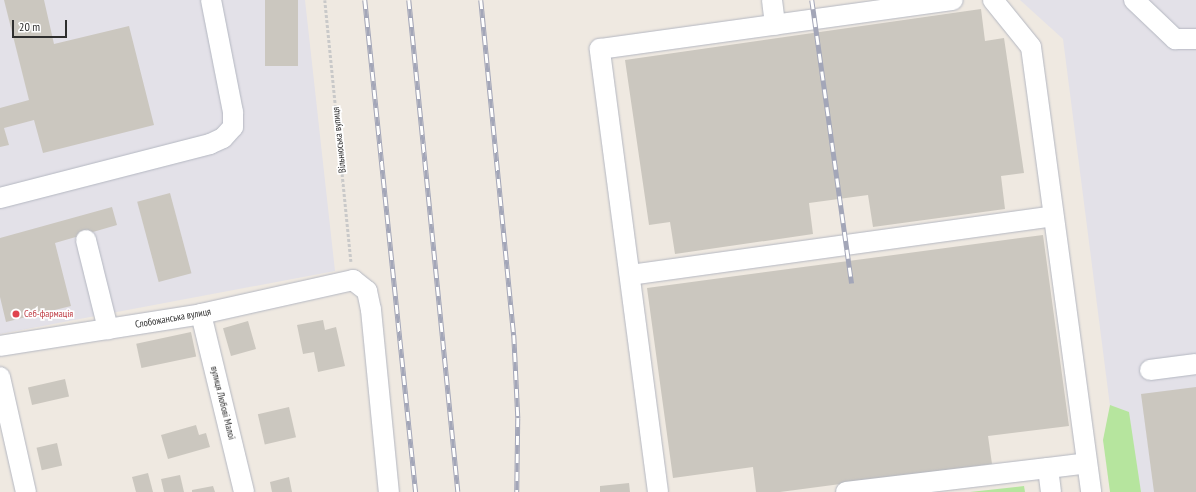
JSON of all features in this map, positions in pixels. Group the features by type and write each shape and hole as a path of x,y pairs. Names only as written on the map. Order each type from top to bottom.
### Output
{"street":[{"path":"0,198 210,144 223,138 233,127 233,112 211,0"},
{"path":"772,0 775,25"},
{"path":"658,492 600,49 953,0"},
{"path":"993,0 1031,47 1091,492"},
{"path":"1134,0 1175,39 1196,38"},
{"path":"630,275 1054,216"},
{"path":"86,240 108,329"},
{"path":"349,280 367,291 371,310 389,492"},
{"name":"Слобожанська вулиця","path":"0,346 201,314 349,280"},
{"name":"вулиця Любові Малої","path":"201,314 244,492"},
{"path":"1150,370 1196,364"},
{"path":"0,377 26,492"},
{"path":"846,492 1087,463"},
{"path":"1048,468 1051,492"}],"path":[{"name":"Вільнюська вулиця","path":"325,0 349,280"}],"shaded area":[{"path":"0,0 305,0 335,271 0,334"},
{"path":"1020,0 1196,0 1196,492 1121,492 1063,39"}],"green space":[{"path":"1110,405 1129,412 1141,492 1110,492 1103,440"},
{"path":"1024,486 1025,492 970,492"}],"building":[{"path":"4,0 44,0 54,44 129,26 154,125 43,153 34,120 4,128 9,145 0,147 0,108 29,100"},
{"path":"265,0 298,0 298,66 265,66"},
{"path":"981,9 985,41 1004,38 1024,173 1001,176 1005,209 873,227 868,195 809,203 813,234 675,254 670,222 649,225 625,60"},
{"path":"170,193 191,273 159,282 137,202"},
{"path":"112,207 117,225 55,243 71,306 6,322 0,297 0,238"},
{"path":"1043,235 1069,426 988,436 992,464 780,492 756,492 753,467 673,478 647,288"},
{"path":"323,320 325,330 336,327 345,366 318,372 314,352 303,354 297,325"},
{"path":"248,321 256,349 231,356 223,328"},
{"path":"191,332 196,356 141,368 136,344"},
{"path":"65,379 69,397 32,405 28,388"},
{"path":"1196,387 1196,492 1154,492 1141,394"},
{"path":"289,407 296,437 265,444 258,414"},
{"path":"196,425 199,435 206,433 210,447 168,459 161,435"},
{"path":"57,443 62,465 42,470 37,448"},
{"path":"148,473 153,492 136,492 132,477"},
{"path":"180,475 184,492 164,492 161,479"},
{"path":"289,477 292,492 272,492 270,482"},
{"path":"629,483 630,492 600,492 600,486"},
{"path":"213,486 215,492 192,492 192,490"}],"railway":[{"path":"365,0 416,492"},
{"path":"409,0 458,492"},
{"path":"481,0 514,335 518,418 517,492"},
{"path":"812,0 852,283"}],"place":[{"name":"Себ-фармація","path":"16,314"}]}
